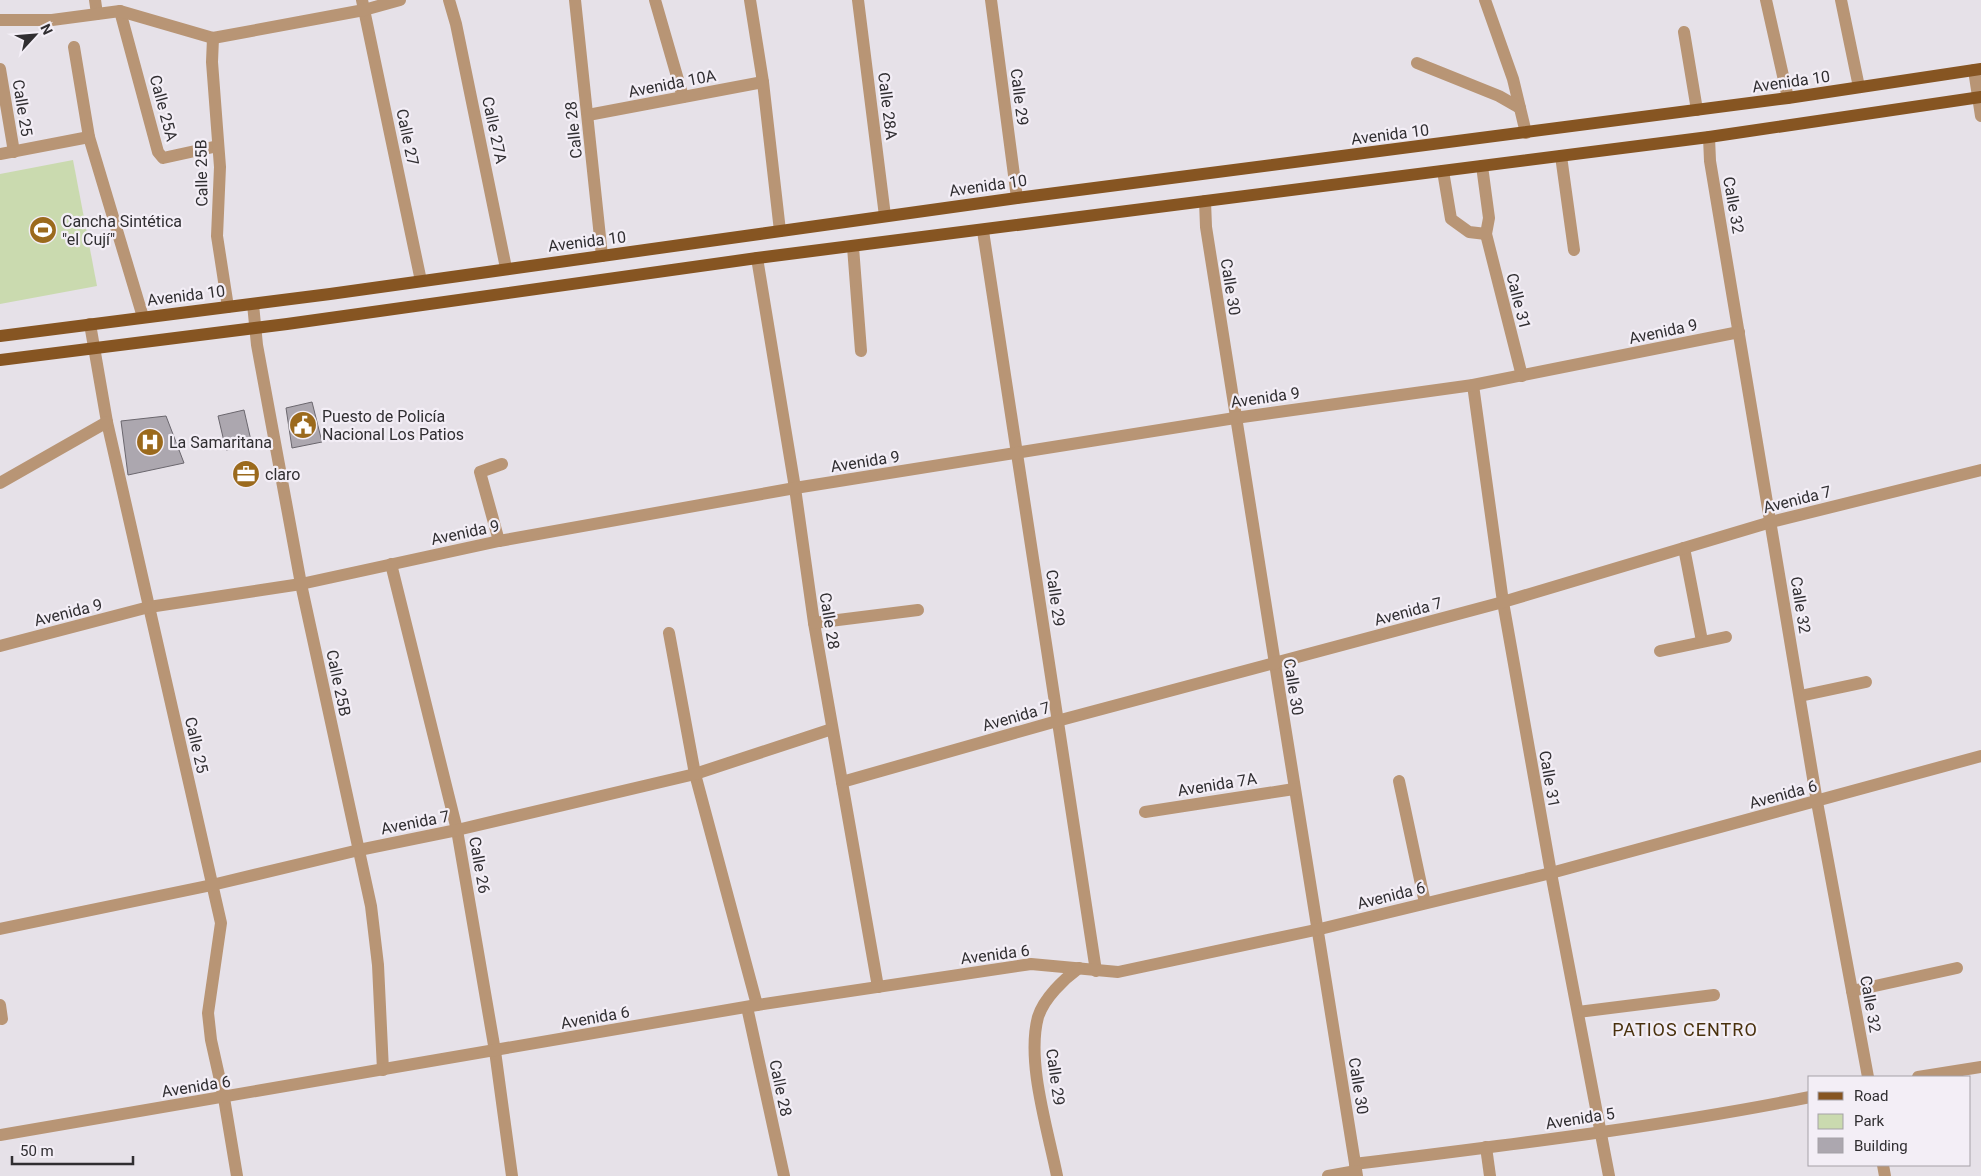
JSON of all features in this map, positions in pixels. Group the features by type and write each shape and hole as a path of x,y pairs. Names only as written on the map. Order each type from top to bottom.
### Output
{"main road":[{"name":"Avenida 10","path":"0,336 253,304 1016,198 1788,98 1978,70"},
{"path":"0,360 255,328 757,258 983,231 1709,137 1980,97"}],"street":[{"path":"95,0 97,14"},
{"path":"0,20 52,20 120,11 214,38 363,5 400,0"},
{"name":"Calle 27A","path":"449,0 456,24 506,268"},
{"name":"Calle 28","path":"575,0 602,256"},
{"path":"655,0 683,97"},
{"path":"750,0 763,82 780,231"},
{"name":"Calle 28A","path":"858,0 885,216"},
{"name":"Calle 29","path":"991,0 1016,198"},
{"path":"1485,0 1513,79 1526,133"},
{"path":"1766,0 1788,98"},
{"path":"1841,0 1859,87"},
{"name":"Calle 27","path":"363,5 421,281"},
{"name":"Calle 25A","path":"120,11 158,152 163,158 218,146"},
{"path":"1684,32 1697,110"},
{"name":"Calle 25B","path":"214,38 212,62 220,166 218,236 228,307"},
{"path":"74,47 89,137 143,317"},
{"path":"1418,63 1499,96 1520,108"},
{"name":"Calle 25","path":"0,69 14,152"},
{"path":"1978,70 1981,116"},
{"name":"Avenida 10A","path":"588,115 763,82"},
{"path":"0,154 89,137"},
{"name":"Calle 32","path":"1709,137 1710,161 1817,802 1868,1076"},
{"path":"1561,156 1574,250"},
{"name":"Calle 31","path":"1482,166 1489,218 1486,234 1522,376"},
{"path":"1443,171 1451,219 1469,232 1486,234"},
{"name":"Calle 30","path":"1206,201 1206,227 1235,418 1294,789 1320,929 1356,1170"},
{"name":"Calle 29","path":"983,231 1096,971"},
{"path":"853,247 860,350"},
{"name":"Calle 28","path":"757,258 795,488 814,623 878,987"},
{"name":"Calle 25B","path":"253,304 255,328 301,584 371,906 378,964 384,1070"},
{"name":"Calle 25","path":"90,324 107,422 221,924 208,1013 211,1040 224,1098 237,1176"},
{"name":"Avenida 9","path":"0,646 150,607 301,584 499,540 795,488 1235,418 1473,385 1739,332"},
{"name":"Calle 31","path":"1473,385 1503,602 1551,874 1610,1176"},
{"path":"0,483 107,422"},
{"path":"499,540 480,472 502,464"},
{"name":"Avenida 7","path":"842,782 1057,721 1503,602 1771,522 1981,470"},
{"path":"1684,548 1702,641"},
{"name":"Calle 26","path":"391,564 458,830 495,1051 512,1176"},
{"path":"814,623 918,610"},
{"name":"Calle 28","path":"669,633 694,774 752,1006 784,1176"},
{"path":"1660,651 1726,637"},
{"path":"1800,696 1866,682"},
{"name":"Avenida 7","path":"0,929 212,885 359,850 458,830 694,774 832,728"},
{"name":"Avenida 6","path":"0,1135 752,1006 1031,964 1118,972 1320,929 1551,874 1981,756"},
{"path":"1399,781 1425,903"},
{"name":"Avenida 7A","path":"1144,812 1294,789"},
{"name":"Calle 29","path":"1058,1176 1033,1056 1038,1016 1066,978 1079,968"},
{"path":"1852,991 1957,968"},
{"path":"1578,1012 1714,995"},
{"path":"0,1005 2,1019"},
{"path":"1924,1076 1981,1067"},
{"name":"Avenida 5","path":"1328,1176 1486,1147 1704,1117 1808,1096"},
{"path":"1486,1147 1490,1176"}],"green space":[{"name":"Cancha Sintética \"el Cují\"","path":"73,160 97,286 0,304 0,174"}],"building":[{"name":"Puesto de Policía Nacional Los Patios","path":"312,402 322,442 292,448 286,408"},
{"path":"244,410 252,445 226,450 218,416"},
{"name":"La Samaritana","path":"166,416 184,463 128,475 121,421"}],"place":[{"name":"Cancha Sintética \"el Cují\"","path":"43,230"},
{"name":"Puesto de Policía Nacional Los Patios","path":"303,425"},
{"name":"La Samaritana","path":"150,442"},
{"name":"claro","path":"246,474"}],"district":[{"name":"PATIOS CENTRO","path":"1685,1030"}]}
